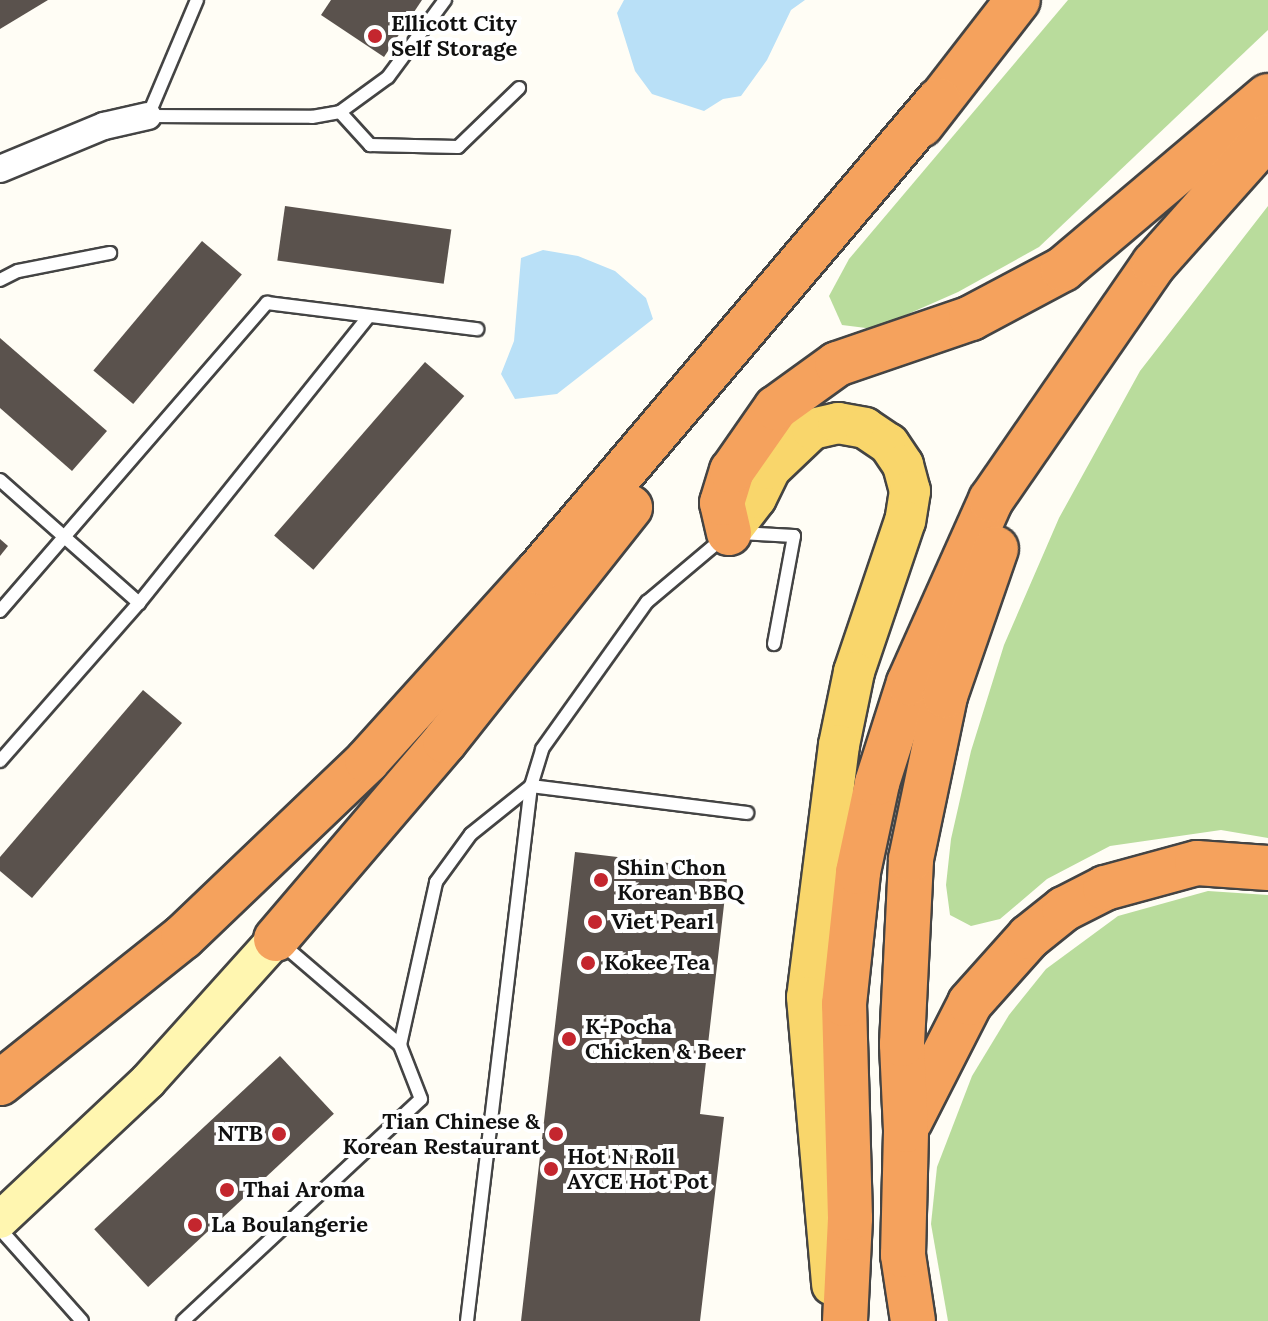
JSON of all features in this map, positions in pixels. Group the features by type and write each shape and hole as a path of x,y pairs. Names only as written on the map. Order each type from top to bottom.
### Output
{"highway":[{"path":"276,939 515,654 1018,0"},
{"path":"729,533 722,503 732,471 776,408 837,364 971,318 1063,269 1268,96"},
{"path":"0,1083 183,937 367,761 538,572 939,100"},
{"path":"845,1321 850,1218 844,1004 858,872 877,783 909,683 991,500 1154,264 1268,136"},
{"path":"913,1321 903,1255 906,1130 903,946 925,773 973,609 1012,507 1096,344"},
{"path":"906,1130 970,1003 1029,937 1064,909 1105,888 1197,863 1268,868"}],"main road":[{"path":"729,533 756,498 770,469 812,429 838,423 865,428 889,444 903,465 910,491 905,521 854,672 839,745 807,997 835,1321"}],"street":[{"path":"0,169 104,126 148,116"},
{"path":"0,1220 148,1081 276,939"}],"lane":[{"path":"197,0 148,116 312,117 340,112 388,77 445,0"},
{"path":"340,112 370,145 458,147 519,88"},
{"path":"0,280 18,271 110,253"},
{"path":"0,611 267,303 477,329"},
{"path":"0,761 139,603 368,317"},
{"path":"0,480 139,603"},
{"path":"467,1321 531,786 542,749 647,602 729,533 794,536 774,644"},
{"path":"400,1045 436,882 471,834 531,786 747,813"},
{"path":"183,1321 421,1099 400,1045 276,939"},
{"path":"0,1229 82,1321"}],"green space":[{"path":"1068,0 1268,0 1268,30 1039,247 958,292 874,329 842,325 829,296 849,259"},
{"path":"1268,206 1268,838 1221,830 1110,846 1047,879 1000,919 971,926 950,915 946,885 951,839 971,751 1004,645 1059,518 1140,371"},
{"path":"1208,891 1268,895 1268,1321 948,1321 931,1224 937,1167 972,1076 1009,1015 1046,969 1118,916"}],"water":[{"path":"624,0 805,0 791,10 767,60 741,96 723,99 704,111 652,94 635,71 617,13"},
{"path":"543,250 578,256 615,271 646,298 653,319 557,394 515,399 501,374 514,341 521,258"}],"building":[{"path":"0,0 48,0 0,29"},
{"name":"Ellicott City Self Storage","path":"331,0 422,0 384,57 321,15"},
{"path":"285,206 451,229 444,284 277,260"},
{"path":"202,241 242,274 133,404 93,370"},
{"path":"0,338 107,431 72,471 0,408"},
{"path":"425,362 464,396 313,570 274,536"},
{"path":"0,539 8,546 0,556"},
{"path":"143,690 182,723 32,898 0,871 0,857"},
{"path":"575,852 728,870 700,1114 724,1117 700,1321 521,1321"},
{"path":"280,1056 334,1114 148,1287 94,1229"}],"place":[{"name":"Ellicott City Self Storage","path":"375,36"},
{"name":"Shin Chon Korean BBQ","path":"601,880"},
{"name":"Viet Pearl","path":"595,922"},
{"name":"Kokee Tea","path":"588,963"},
{"name":"K-Pocha Chicken & Beer","path":"569,1039"},
{"name":"NTB","path":"279,1134"},
{"name":"Tian Chinese & Korean Restaurant","path":"556,1134"},
{"name":"Hot N Roll AYCE Hot Pot","path":"551,1169"},
{"name":"Thai Aroma","path":"227,1190"},
{"name":"La Boulangerie","path":"195,1225"}]}
